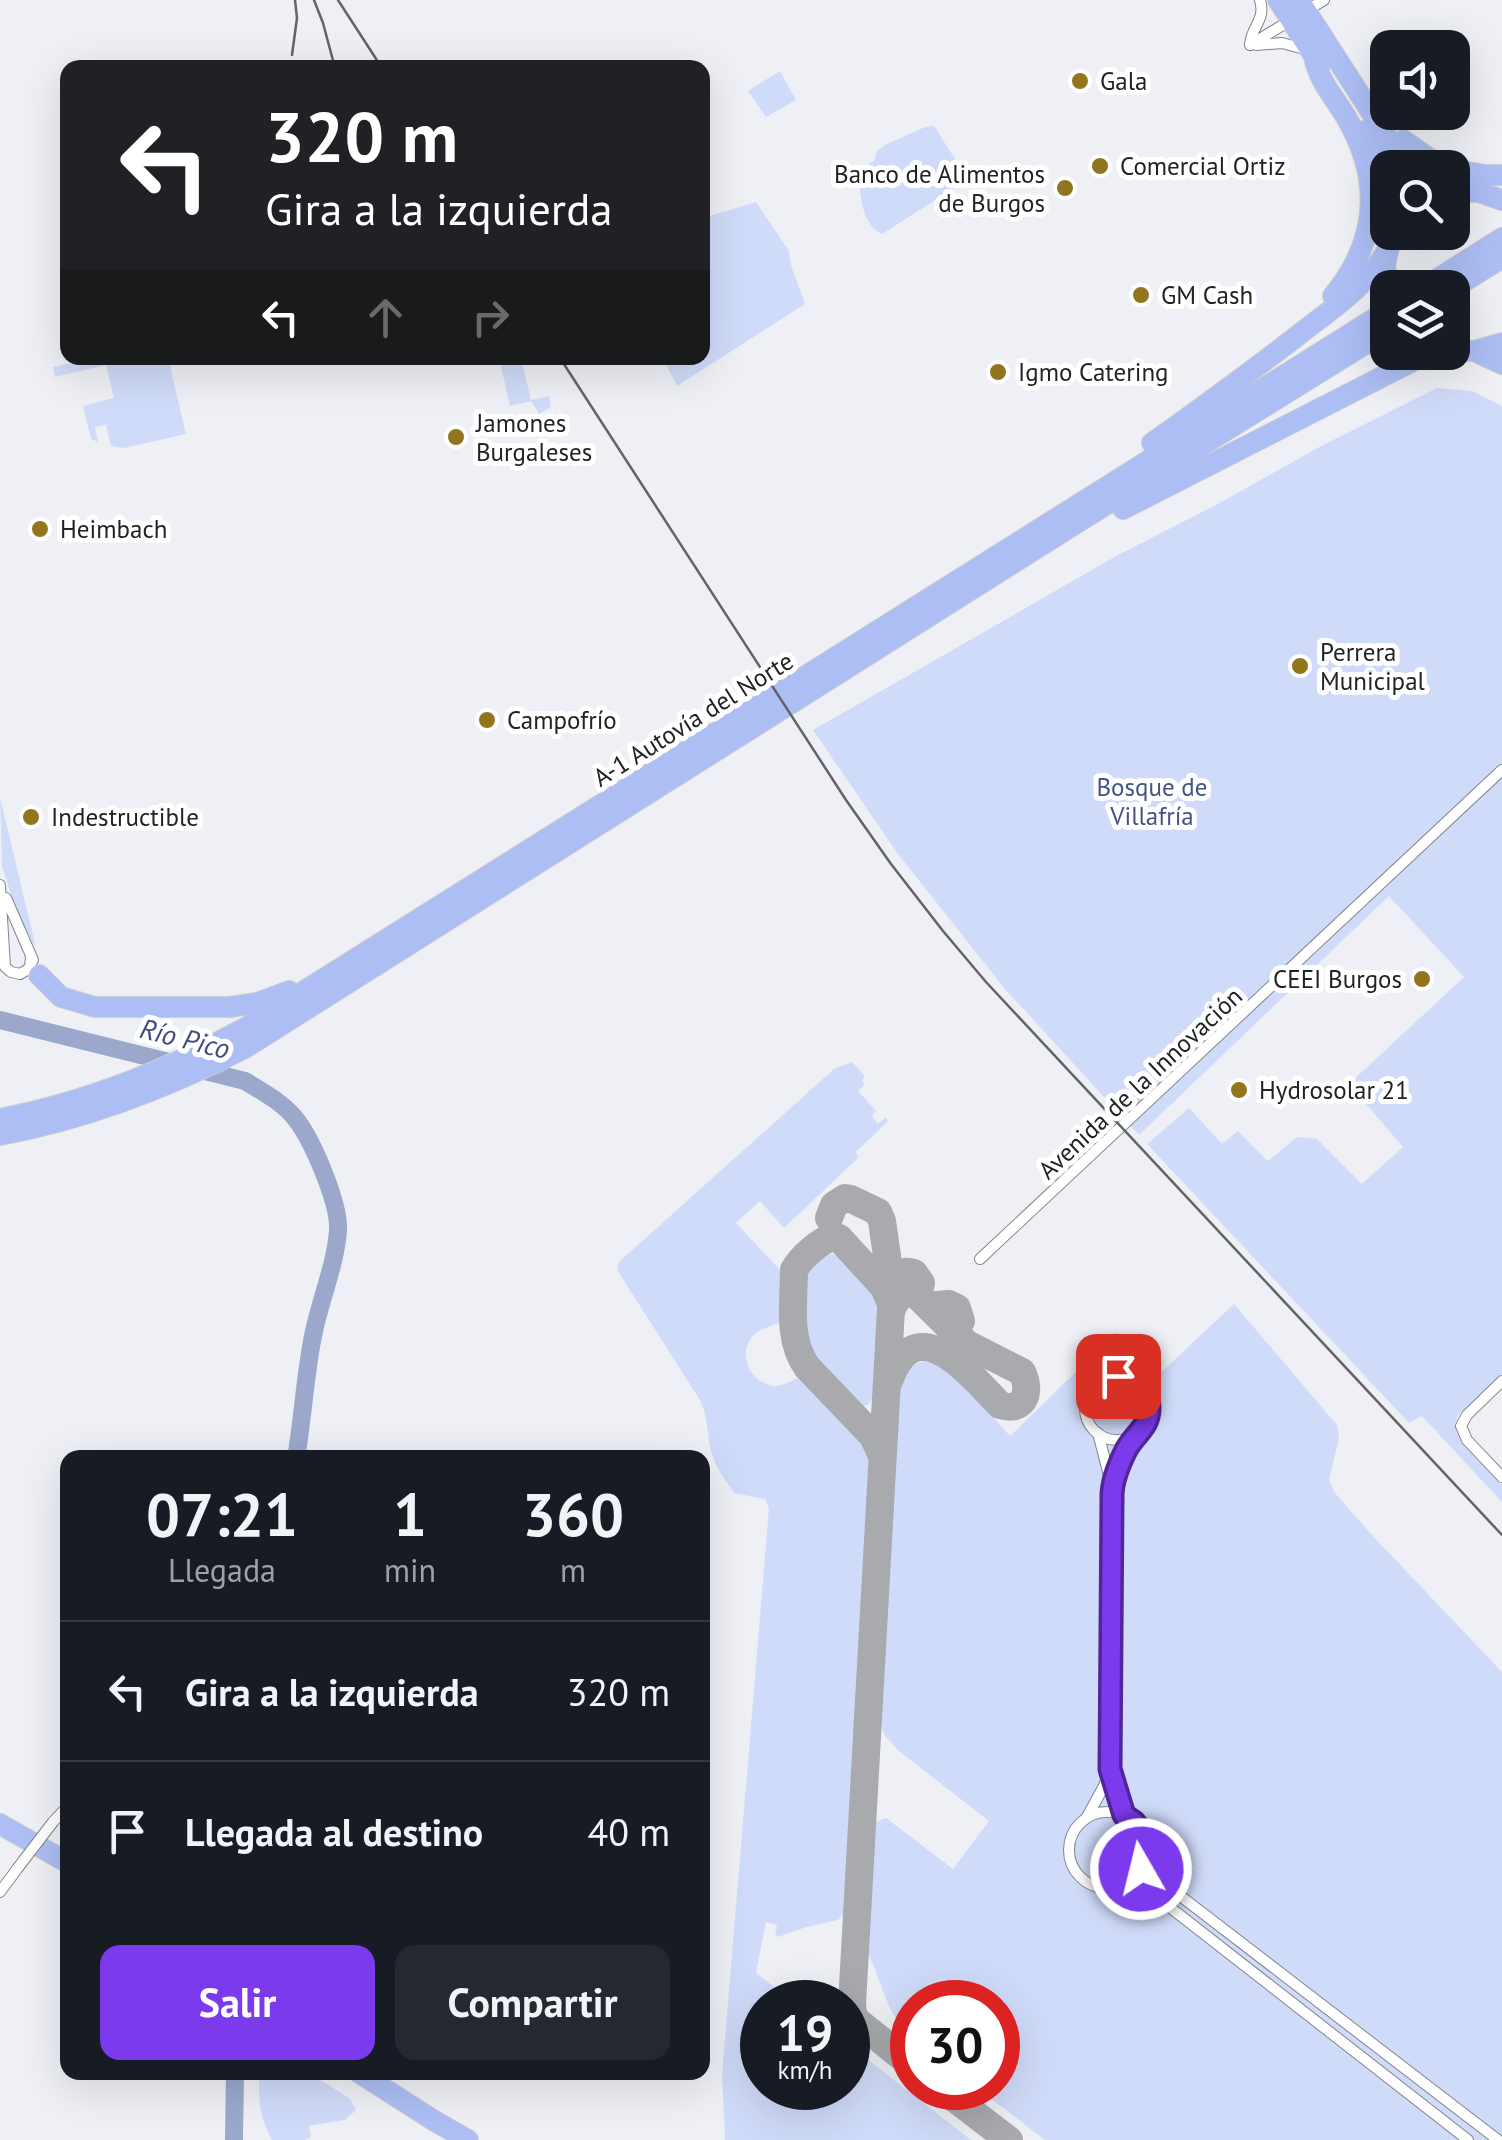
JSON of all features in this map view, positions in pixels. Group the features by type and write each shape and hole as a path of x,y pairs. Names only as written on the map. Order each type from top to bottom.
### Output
{"highway":[{"path":"1278,0 1302,6 1397,150"},
{"path":"938,594 949,578 1229,389 1326,305 1347,280 1366,239 1371,200 1368,169 1354,132 1320,76 1302,6"},
{"path":"1313,54 1376,150"},
{"path":"1363,97 1414,150"},
{"path":"1470,172 1502,175"},
{"path":"1452,270 1502,238"},
{"path":"1229,389 1361,285 1380,264 1386,250"},
{"path":"1470,279 1502,258"},
{"path":"1470,282 1502,266"},
{"name":"A-1 Autovía del Norte","path":"0,1119 97,1094 160,1071 247,1028 1370,321"},
{"name":"A-1 Autovía del Norte","path":"0,1135 140,1096 246,1048 1370,341"},
{"path":"1470,349 1502,342"},
{"path":"1470,355 1502,364"},
{"path":"963,595 1398,370"},
{"path":"35,966 61,996 96,1007 245,1006 301,985 457,888 494,873"},
{"path":"0,1824 60,1858"},
{"path":"371,2080 468,2140"}],"street":[{"path":"1250,45 1262,14 1260,0"},
{"path":"1250,45 1302,6"},
{"path":"1250,45 1282,42 1301,46 1313,54"},
{"name":"Avenida de la Innovación","path":"980,1260 1502,770"},
{"path":"0,884 35,966 20,974 5,967 0,884"},
{"path":"1112,1487 1134,1435 1146,1422 1148,1402 1138,1384 1128,1378 1118,1376 1098,1383 1086,1400 1088,1421 1111,1440 1134,1435"},
{"path":"1502,1381 1467,1414 1461,1426 1467,1440 1502,1477"},
{"path":"1098,1433 1112,1487 1110,1769 1124,1815"},
{"path":"1087,1817 1110,1769"},
{"path":"1099,1812 1124,1815 1142,1832 1145,1857 1141,1869 1121,1886 1097,1887 1076,1872 1069,1848 1072,1836 1087,1817 1099,1812"},
{"path":"0,1892 60,1815"},
{"path":"1145,1857 1174,1891 1498,2140"},
{"path":"1121,1886 1167,1905 1468,2140"}],"green space":[{"path":"780,71 796,100 766,117 748,91"},
{"path":"934,126 967,178 882,234 869,223 858,172 874,161 877,151 885,145"},
{"path":"756,202 789,251 805,304 710,365 710,216"},
{"path":"62,365 106,365 55,377 53,367"},
{"path":"106,365 170,365 186,434 124,448 111,446 106,425 95,427 98,442 91,439 83,406 114,398"},
{"path":"501,365 523,365 531,400 549,396 551,407 539,414 531,401 510,406"},
{"path":"666,365 710,365 677,386"},
{"name":"Bosque de Villafría","path":"1437,388 1472,391 1502,406 1502,1374 1458,1416 1455,1425 1463,1443 1502,1485 1502,1502 1422,1416 1409,1423 1147,1144 1189,1108 1222,1144 1238,1131 1268,1161 1297,1137 1317,1139 1362,1184 1403,1147 1349,1084 1464,977 1389,896 1139,1135 1005,989 898,854 813,730 1118,555"},
{"path":"0,797 36,948 17,913 2,866"},
{"path":"852,1062 865,1076 865,1084 858,1091 876,1111 872,1116 878,1124 886,1117 888,1121 856,1152 858,1158 784,1228 760,1201 736,1223 779,1269 784,1288 782,1321 753,1336 746,1351 748,1367 759,1380 774,1386 798,1378 806,1380 867,1445 871,1456 844,1914 838,1920 778,1937 777,1925 766,1922 756,1973 765,1980 740,1980 740,2110 870,2110 870,2061 890,2077 890,2110 933,2110 971,2140 725,2140 722,2075 769,1508 765,1499 734,1493 722,1476 711,1450 700,1400 617,1270 619,1262 834,1069"},
{"path":"831,1254 841,1257 871,1289 879,1311 872,1398 861,1407 817,1366 803,1336 803,1280 814,1264"},
{"path":"1234,1304 1337,1425 1339,1438 1329,1480 1335,1493 1502,1672 1502,2140 1045,2140 1006,2110 1020,2110 1020,1980 890,1980 889,2006 865,1948 872,1823 886,1818 953,1869 989,1821 899,1751 879,1723 901,1379 917,1364 928,1362 943,1367 1010,1436 1117,1332 1156,1377"},
{"path":"260,2080 321,2080 350,2099 356,2110 345,2120 309,2126 311,2137 305,2140 272,2140 260,2107"}],"waterway":[{"name":"Río Pico","path":"0,1020 245,1081 284,1107 302,1128 330,1189 338,1231 313,1336 297,1450"},
{"name":"Río Pico","path":"234,2140 235,2080"}],"taxiway":[{"path":"829,1218 834,1205 845,1198 878,1212 892,1291 852,2004 857,2021 890,2047"},
{"path":"882,1456 873,1436 801,1356 793,1320 794,1270 811,1250 834,1236 884,1287 889,1299"},
{"path":"893,1296 900,1274 914,1273 921,1283 918,1296 953,1331 961,1321 957,1308 937,1305"},
{"path":"889,1381 900,1359 914,1349 928,1348 959,1365 1000,1405 1015,1406 1026,1393 1022,1372 967,1344 917,1295 901,1296 891,1311"},
{"path":"970,2110 1009,2140"}],"railway":[{"path":"292,55 295,0"},
{"path":"314,0 333,60"},
{"path":"338,0 377,60"},
{"path":"565,365 846,800 943,931 986,982 1502,1535"}],"place":[{"name":"Gala","path":"1080,81"},
{"name":"Comercial Ortiz","path":"1100,166"},
{"name":"Banco de Alimentos de Burgos","path":"1065,188"},
{"name":"GM Cash","path":"1141,295"},
{"name":"Igmo Catering","path":"998,372"},
{"name":"Jamones Burgaleses","path":"456,437"},
{"name":"Heimbach","path":"40,529"},
{"name":"Perrera Municipal","path":"1300,666"},
{"name":"Campofrío","path":"487,720"},
{"name":"Indestructible","path":"31,817"},
{"name":"CEEI Burgos","path":"1422,979"},
{"name":"Hydrosolar 21","path":"1239,1090"}],"route":[{"path":"1118,1376 1138,1384 1149,1412 1122,1459 1112,1487 1110,1769 1124,1815 1142,1832 1145,1857 1141,1869"}]}
